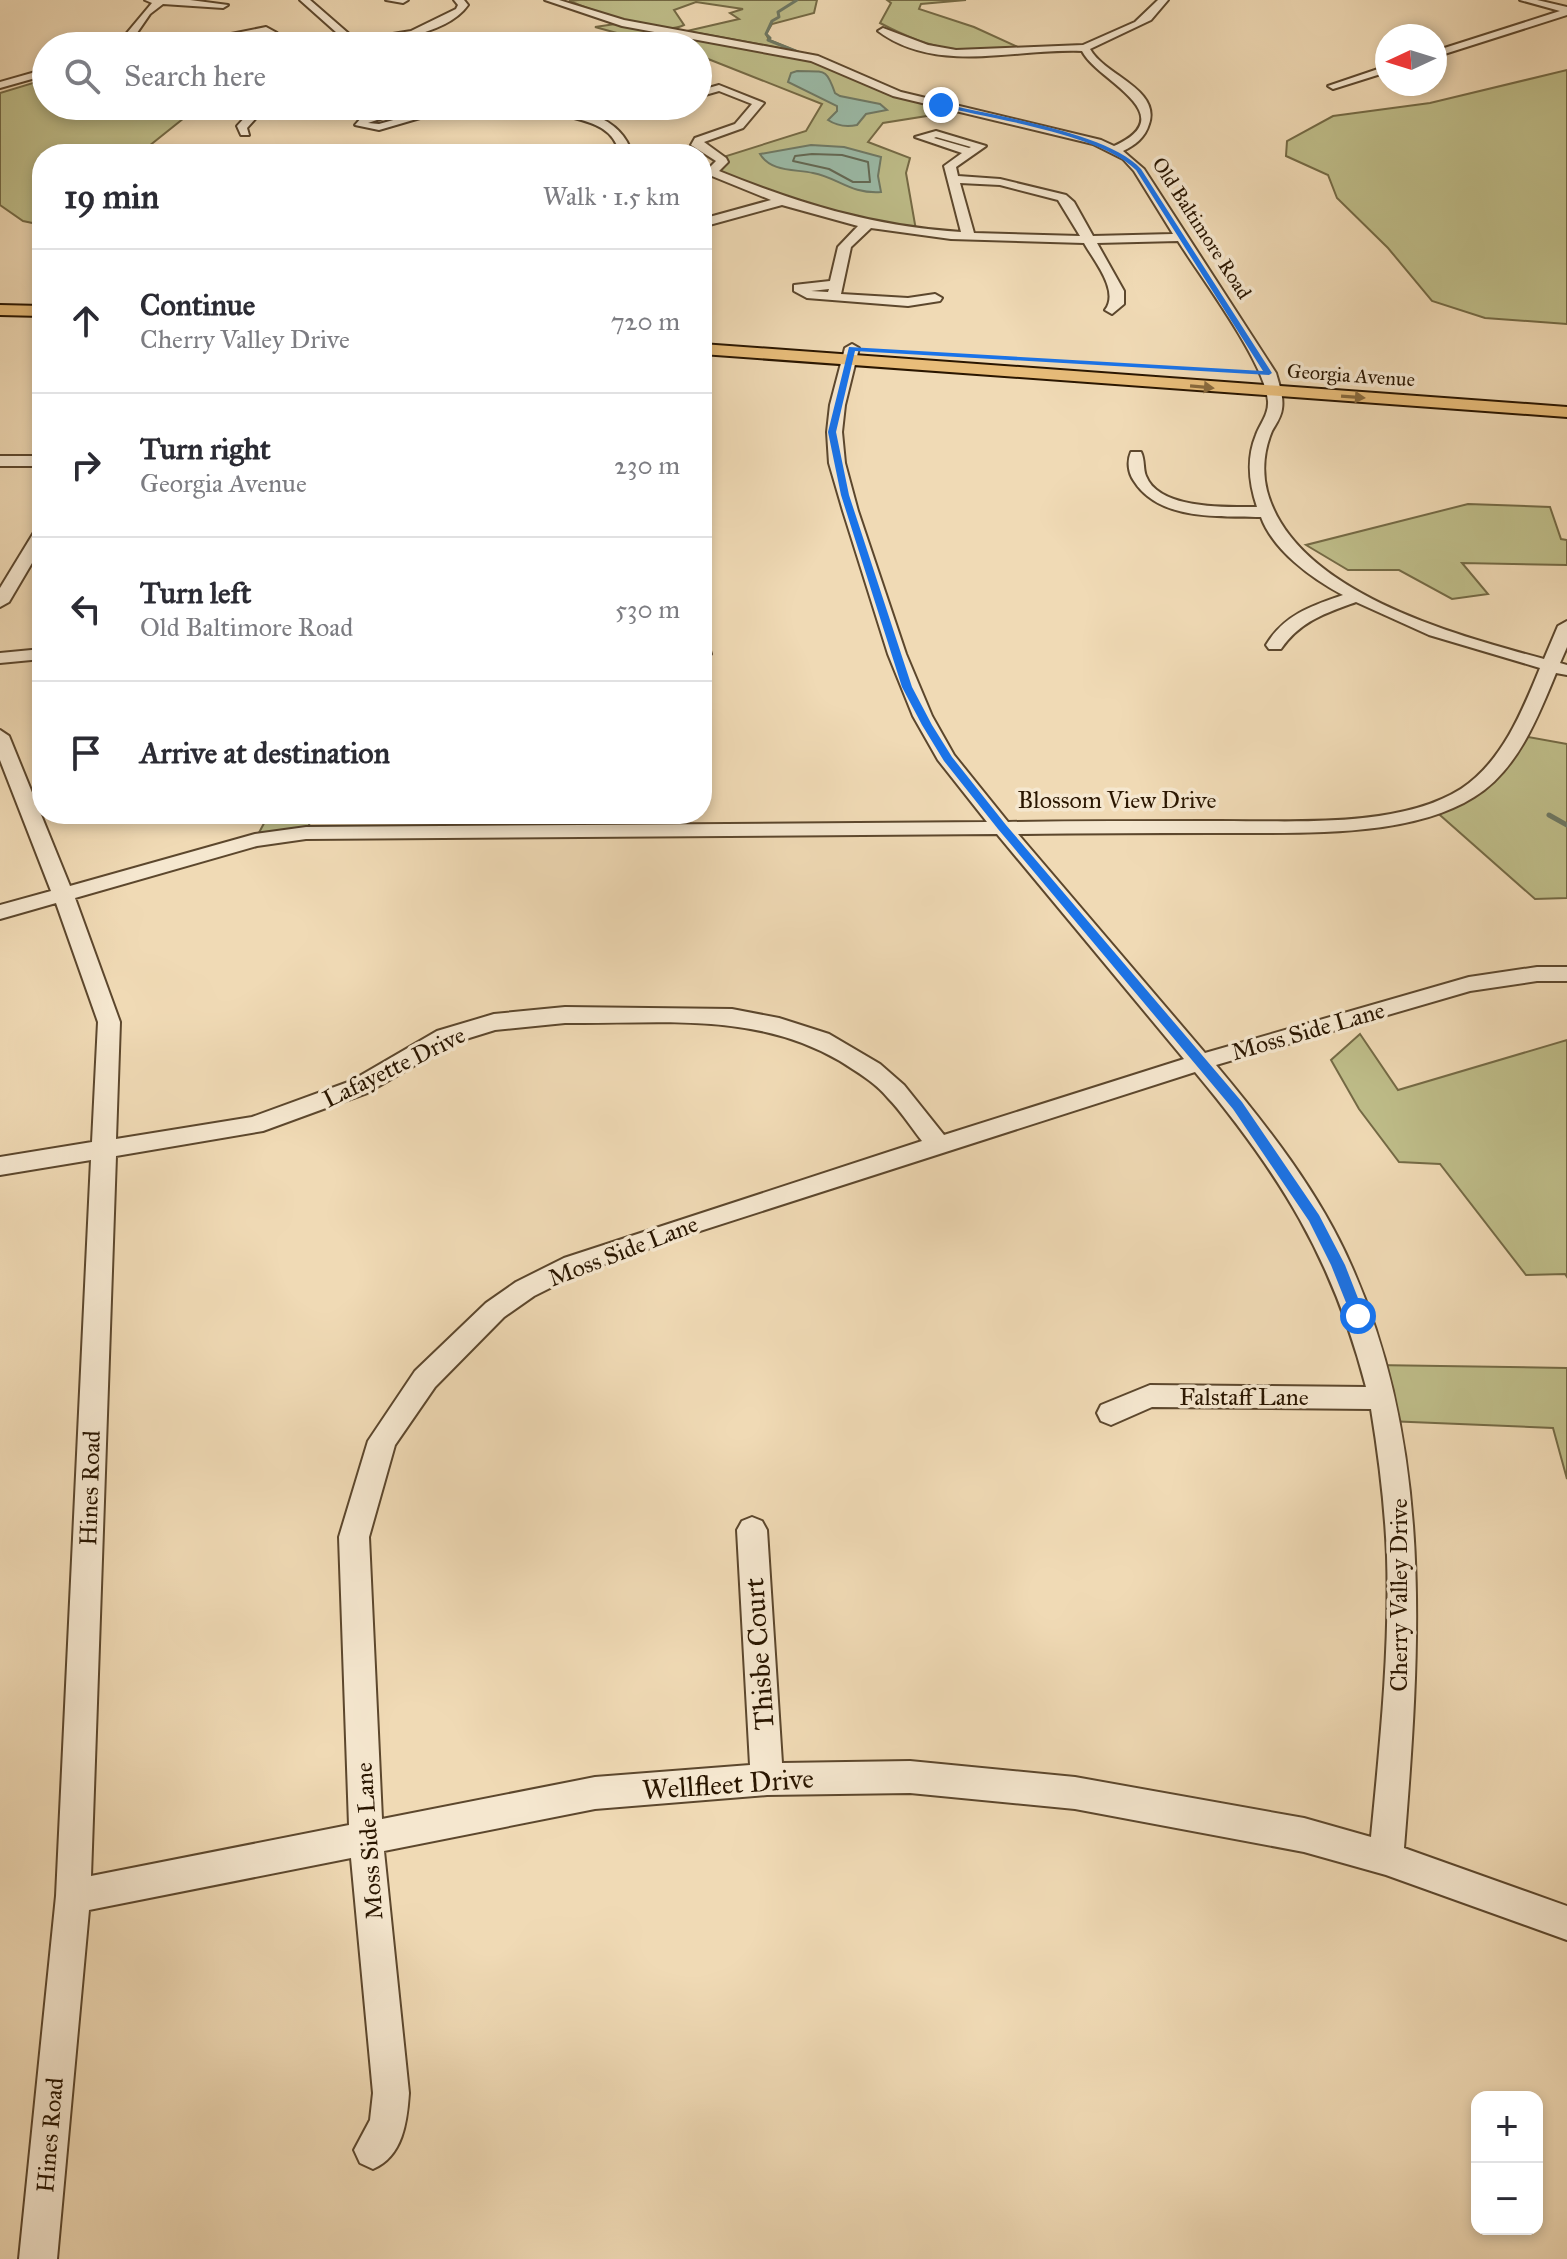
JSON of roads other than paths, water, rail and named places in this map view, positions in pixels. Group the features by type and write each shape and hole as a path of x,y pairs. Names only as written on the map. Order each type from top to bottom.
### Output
{"main road":[{"path":"0,310 32,311"},
{"path":"0,324 32,324"},
{"name":"Georgia Avenue","path":"712,337 850,354 1275,392 1567,412"},
{"name":"Georgia Avenue","path":"712,349 1269,373 1567,396"}],"street":[{"path":"150,0 223,5"},
{"path":"133,32 144,12 162,0"},
{"path":"305,0 341,32"},
{"path":"391,0 403,0"},
{"path":"418,32 461,9 463,3 459,0"},
{"name":"Old Baltimore Road","path":"550,0 622,23 671,32"},
{"path":"883,31 924,48 959,54 1048,47 1085,48 1140,24 1154,14 1163,0"},
{"path":"1525,0 1567,11"},
{"path":"1447,50 1567,11"},
{"name":"Old Baltimore Road","path":"712,39 814,58 897,94 1097,142 1115,150 1138,169 1269,373 1277,412 1258,449 1259,489 1264,512 1289,548 1356,596 1413,623 1473,645 1558,668"},
{"path":"1085,48 1087,57 1098,70 1139,97 1147,107 1148,118 1138,137 1115,150"},
{"path":"1333,86 1375,73"},
{"path":"0,85 32,76"},
{"path":"697,144 699,140 739,126 759,103 719,88 712,90"},
{"path":"736,109 753,111"},
{"path":"245,133 241,128 248,120"},
{"path":"365,120 360,125 379,127 405,120"},
{"path":"586,120 611,129 624,144"},
{"path":"968,234 950,166 970,152"},
{"path":"712,153 722,162 712,167"},
{"path":"712,173 782,201 868,224 989,235 1179,233"},
{"path":"952,179 1000,182 1056,194 1068,202 1117,291 1117,304 1112,310"},
{"path":"712,220 782,201"},
{"path":"868,224 841,247 835,291 908,302 935,298"},
{"name":"Cherry Valley Drive","path":"850,354 832,432 837,463 903,674 927,725 947,759 1002,827 1262,1139 1314,1218 1338,1265 1358,1316 1382,1398 1401,1506 1403,1569 1399,1707 1386,1858"},
{"path":"1136,455 1134,468 1139,482 1149,492 1168,502 1206,511 1264,512"},
{"path":"0,461 32,461"},
{"path":"0,602 32,549"},
{"path":"1275,645 1281,633 1298,620 1356,596"},
{"name":"Blossom View Drive","path":"0,912 255,840 306,833 1288,826 1361,823 1422,812 1469,792 1487,777 1511,745 1558,668 1567,626"},
{"path":"0,658 32,655"},
{"name":"Hines Road","path":"0,736 32,816"},
{"name":"Hines Road","path":"35,824 109,1022 73,1896 38,2259"},
{"name":"Moss Side Lane","path":"373,2150 388,2125 391,2093 366,1836 354,1537 382,1441 425,1379 495,1310 525,1289 573,1265 666,1232 1200,1062 1469,984 1537,974 1567,974"},
{"name":"Lafayette Drive","path":"0,1166 255,1125 359,1087 445,1037 494,1022 565,1015 732,1017 771,1023 808,1036 872,1070 896,1091 939,1146"},
{"name":"Falstaff Lane","path":"1111,1413 1150,1396 1382,1398"},
{"name":"Thisbe Court","path":"752,1530 767,1779"},
{"name":"Wellfleet Drive","path":"73,1896 595,1793 767,1779 910,1777 1075,1793 1304,1835 1386,1858"},
{"path":"1386,1858 1567,1923"}],"water":[{"path":"791,73 823,73 840,96 880,104 887,110 866,114 857,125 835,124 828,120 837,111 837,106 788,82"},
{"path":"811,145 844,147 881,157 878,176 881,192 861,191 822,175 777,167 760,154"}],"waterway":[{"path":"797,0 778,12 779,17 772,21 766,34 770,38 768,40 798,52"},
{"path":"1549,815 1567,825"}]}
